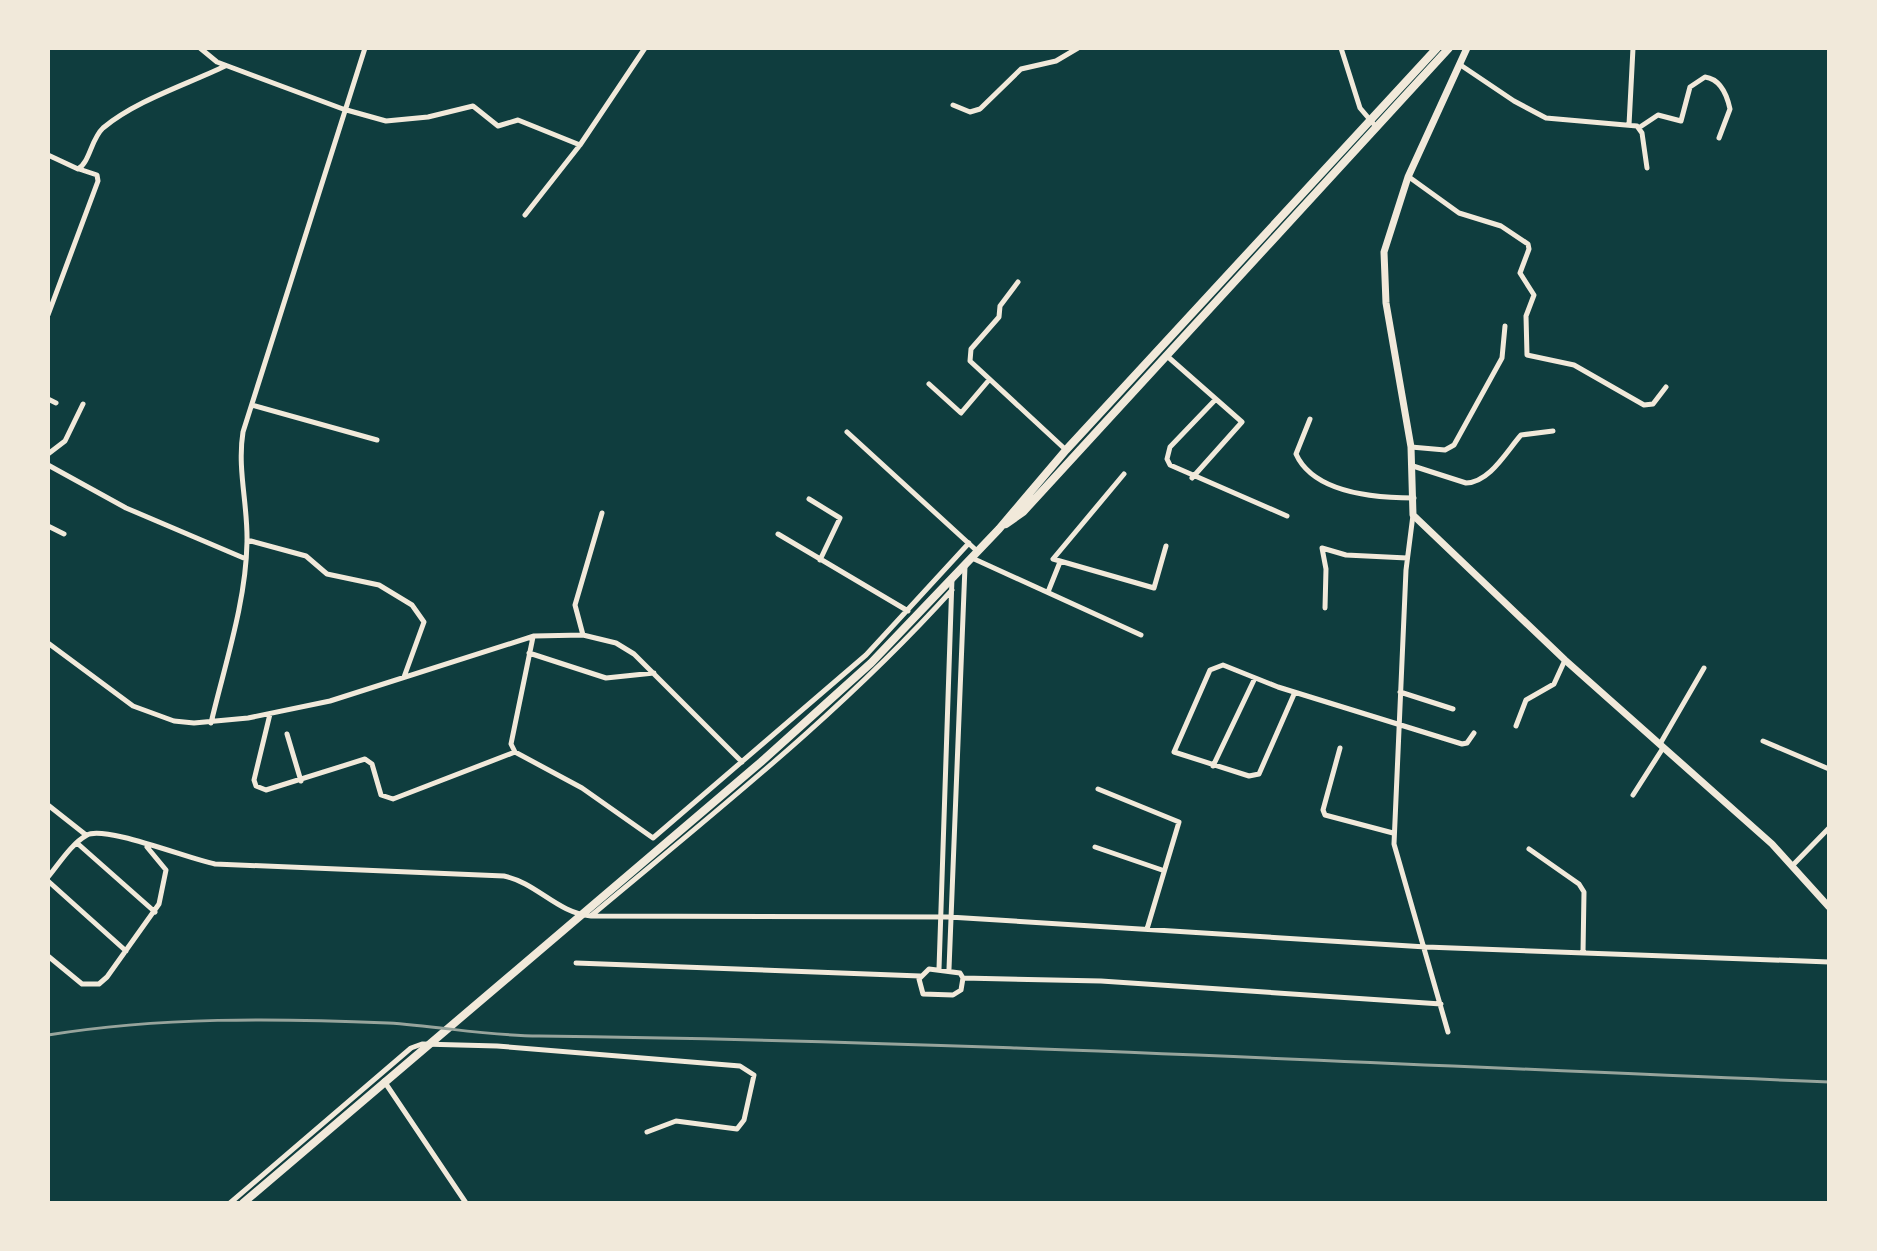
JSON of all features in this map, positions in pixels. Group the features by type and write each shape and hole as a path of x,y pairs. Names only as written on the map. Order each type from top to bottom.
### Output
{"main road":[{"path":"999,529 1023,512 1167,356 1373,125 1437,48"},
{"path":"243,1203 749,772 871,663 999,529 1066,450 1449,48"},
{"path":"1467,48 1462,66 1408,177 1388,231 1383,267 1386,303 1411,447 1413,515 1565,660 1792,866 1829,907"}],"street":[{"path":"200,48 226,66 343,109 393,121 473,106 498,126 523,121 580,145"},
{"path":"211,723 246,559 241,447 343,109 365,48"},
{"path":"525,215 580,145 645,48"},
{"path":"953,105 970,112 980,109 1021,69 1056,61 1078,48"},
{"path":"1341,48 1357,102 1373,125"},
{"path":"1629,125 1633,48"},
{"path":"78,169 83,166 97,134 113,121 226,66"},
{"path":"1462,66 1546,118 1640,127 1658,115 1681,121 1690,87 1705,77 1712,78 1719,83 1730,109 1719,138"},
{"path":"1640,127 1647,168"},
{"path":"48,155 97,175 98,181 48,315"},
{"path":"1408,177 1467,217 1501,226 1528,244 1520,273 1534,295 1526,316 1527,355 1574,365 1644,405 1653,404 1666,387"},
{"path":"1018,282 1000,306 999,317 970,353 970,361 1066,450"},
{"path":"1411,447 1445,450 1454,445 1502,358 1505,326"},
{"path":"1167,356 1242,422 1192,478"},
{"path":"929,384 961,413 989,380"},
{"path":"48,399 56,403"},
{"path":"1216,399 1168,450 1170,465 1192,478 1287,516"},
{"path":"48,454 65,441 83,404"},
{"path":"252,405 377,440"},
{"path":"1310,419 1296,456 1313,472 1333,486 1369,498 1414,498"},
{"path":"1413,466 1475,483 1485,477 1521,435 1553,431"},
{"path":"847,432 969,543 971,558 949,917 949,969"},
{"path":"48,465 126,508 246,559"},
{"path":"1124,474 1053,559 1154,588 1166,546"},
{"path":"809,499 840,518 820,560"},
{"path":"583,635 575,605 602,513"},
{"path":"1413,515 1407,558 1393,833 1400,875 1426,947 1448,1032"},
{"path":"48,526 64,534"},
{"path":"778,534 908,611"},
{"path":"247,540 306,556 327,574 379,585 412,605 424,622 404,677"},
{"path":"534,636 510,733 515,752 575,783 653,838 866,655 969,543"},
{"path":"1325,608 1326,569 1322,548 1346,555 1407,558"},
{"path":"971,558 1141,635"},
{"path":"1048,592 1060,562"},
{"path":"939,969 952,578"},
{"path":"591,916 797,744 891,656 952,590"},
{"path":"48,643 133,706 174,721 211,723 330,701 534,636 583,635 625,647 742,762"},
{"path":"529,653 606,678 654,673"},
{"path":"1516,726 1526,700 1554,684 1565,660"},
{"path":"1295,692 1259,774 1249,776 1174,752 1210,670 1223,665 1295,692 1462,744 1467,743 1474,733"},
{"path":"1633,795 1704,668"},
{"path":"1213,766 1255,678"},
{"path":"1400,692 1453,709"},
{"path":"270,714 256,786 273,789 365,759 372,764 381,795 393,799 515,752"},
{"path":"287,734 301,781"},
{"path":"1763,741 1829,769"},
{"path":"1340,748 1323,810 1325,815 1393,833"},
{"path":"1098,789 1178,820 1147,929"},
{"path":"48,805 86,835"},
{"path":"1792,866 1829,828"},
{"path":"126,951 48,879 86,835 106,832 215,864 504,876 534,886 572,913 591,916 949,917 1426,947 1829,962"},
{"path":"77,843 155,912"},
{"path":"48,956 82,984 91,986 107,977 155,912 166,870 145,845"},
{"path":"1095,847 1162,870"},
{"path":"1529,849 1579,884 1584,892 1583,953"},
{"path":"576,963 920,976 929,969 949,969 963,978 1101,981 1441,1004"},
{"path":"920,976 923,994 932,995 953,995 961,990 963,978"},
{"path":"230,1203 411,1048 422,1044 497,1046 726,1064 746,1067 754,1075 744,1120 737,1129 676,1121 647,1132"},
{"path":"380,1074 466,1203"}],"railway":[{"path":"48,1035 175,1022 346,1021 520,1036 1023,1048 1829,1082"}]}
